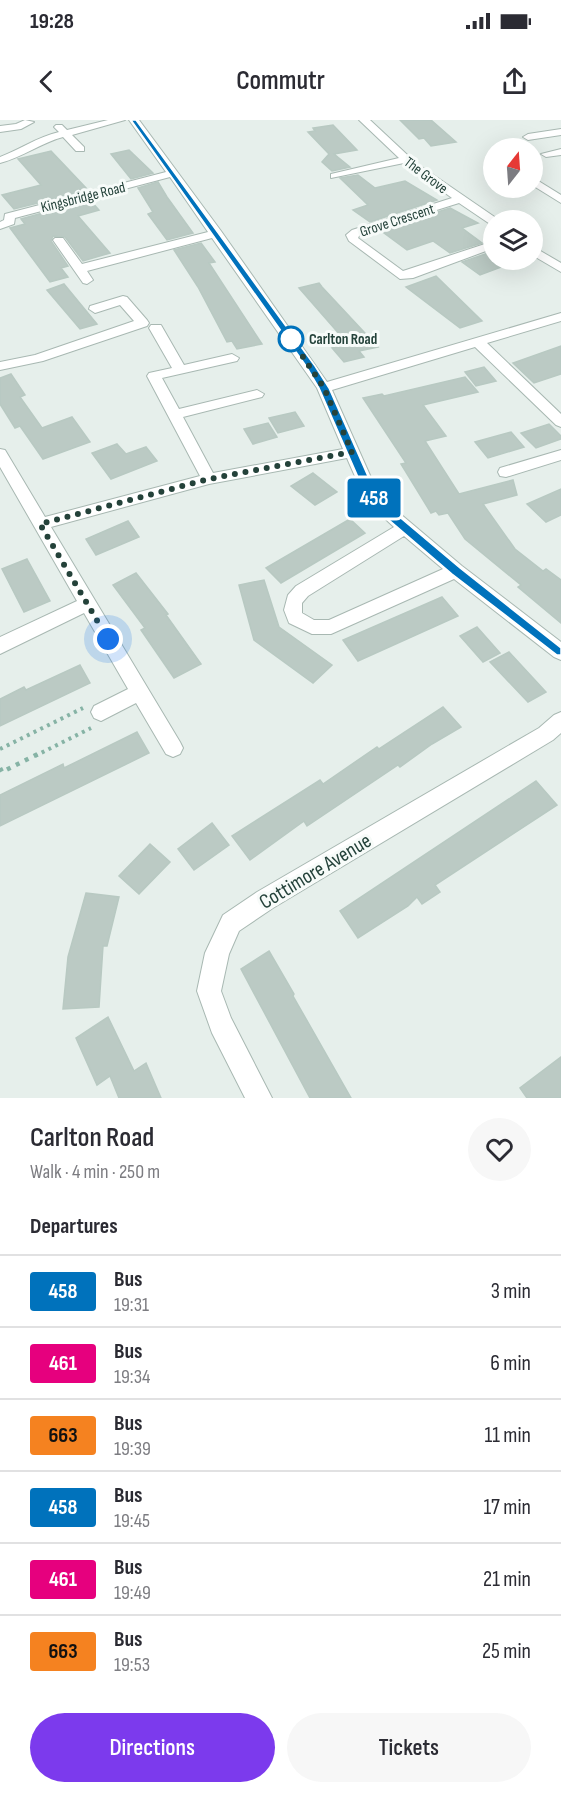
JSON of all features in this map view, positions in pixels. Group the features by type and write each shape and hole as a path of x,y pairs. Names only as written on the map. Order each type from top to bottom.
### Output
{"street":[{"path":"0,160 23,152 61,129 120,120"},
{"path":"134,120 217,233 324,388 370,493 379,505 456,571 561,652"},
{"path":"365,121 380,120"},
{"name":"The Grove","path":"365,121 406,160 483,215"},
{"path":"0,129 18,127 29,122"},
{"path":"18,127 43,139"},
{"path":"61,129 80,149"},
{"path":"528,137 561,132"},
{"path":"546,154 561,152"},
{"path":"335,176 406,160"},
{"name":"Kingsbridge Road","path":"0,226 10,222 9,216 174,174"},
{"path":"543,188 561,200"},
{"name":"Grove Crescent","path":"460,199 356,232 352,235 353,239 400,275 410,275 483,248"},
{"path":"80,269 217,233"},
{"path":"59,240 87,280"},
{"path":"543,256 561,268"},
{"path":"0,366 38,358 142,323 123,300 95,309"},
{"path":"324,388 560,319"},
{"path":"156,328 180,370"},
{"path":"478,342 561,422"},
{"path":"209,479 154,376 232,358"},
{"path":"173,414 257,394"},
{"path":"40,524 209,479 352,452"},
{"path":"0,454 5,472 40,524 172,748"},
{"path":"506,472 561,455"},
{"path":"405,528 302,591 293,604 292,611 295,618 312,627 331,627 456,571"},
{"path":"0,646 87,604"},
{"path":"101,712 140,692"},
{"name":"Cottimore Avenue","path":"259,1098 221,1024 209,991 218,953 231,923 265,900 546,734 561,722"}],"path":[{"path":"0,749 83,708 93,727 2,772 0,768"}],"building":[{"path":"400,120 431,120 456,142 431,146 424,138 419,139"},
{"path":"333,125 357,150 334,154 350,167 332,171 322,162 329,154 308,132 315,131 313,128"},
{"path":"129,150 153,173 131,179 111,154"},
{"path":"51,151 86,188 80,190 82,192 14,209 2,195 41,185 18,159"},
{"path":"358,175 375,188 405,181 437,200 370,222 353,210 368,205 340,178"},
{"path":"158,182 193,233 167,240 148,214 153,212 138,188"},
{"path":"90,200 99,210 78,216 110,253 83,261 65,237 53,236 51,241 68,266 61,268 68,277 50,282 10,228 25,224 21,219"},
{"path":"450,208 478,223 462,228 482,243 450,253 433,241 407,250 380,230"},
{"path":"201,243 215,262 209,263 262,344 237,349 232,341 227,342 198,287 174,250"},
{"path":"483,255 483,270 493,270 480,275 462,262"},
{"path":"436,276 482,321 460,328 406,287"},
{"path":"319,283 378,347 359,351 364,357 344,362 332,348 348,344 299,288"},
{"path":"64,284 97,324 80,329 47,290"},
{"path":"561,346 561,374 534,383 513,363"},
{"path":"484,367 496,381 476,386 465,372"},
{"path":"11,374 25,395 20,397 42,428 72,417 90,442 43,459 20,426 15,428 0,404 0,378"},
{"path":"465,377 478,392 423,405 446,436 425,441 459,494 513,480 517,495 483,504 515,549 543,571 546,569 561,580 561,623 518,587 521,585 465,539 448,513 439,515 436,511 431,513 401,464 406,463 363,398 382,394 384,396"},
{"path":"295,412 304,426 278,433 269,418"},
{"path":"268,423 277,437 253,444 244,429"},
{"path":"549,424 561,436 561,439 536,448 521,433"},
{"path":"511,432 524,447 488,458 475,442"},
{"path":"117,444 126,454 146,447 157,461 111,479 92,453"},
{"path":"313,473 337,492 315,505 291,486"},
{"path":"561,489 561,515 546,522 527,504"},
{"path":"350,519 365,533 281,583 266,568"},
{"path":"128,521 139,537 96,555 86,539"},
{"path":"27,559 50,601 24,612 2,569"},
{"path":"136,573 168,614 166,615 201,664 174,678 141,630 145,628 113,585"},
{"path":"264,580 279,627 332,665 313,683 254,640 239,585"},
{"path":"442,597 458,616 358,661 343,640"},
{"path":"477,627 500,653 483,662 460,636"},
{"path":"509,652 546,692 528,702 490,662"},
{"path":"80,665 90,683 0,726 0,699 24,687 26,690"},
{"path":"443,707 461,727 400,767 398,765 307,826 304,821 250,860 232,836 320,780 323,784 377,747 379,749"},
{"path":"137,732 149,753 0,826 0,795 63,764 64,768"},
{"path":"536,781 557,805 435,885 440,892 422,904 417,897 408,906 358,938 340,911"},
{"path":"212,823 229,845 194,870 178,849"},
{"path":"150,844 170,862 139,894 119,876"},
{"path":"86,893 119,897 107,946 103,946 99,1007 63,1009 68,957"},
{"path":"269,951 351,1098 310,1098 241,969"},
{"path":"108,1017 134,1071 146,1063 161,1098 119,1098 110,1076 97,1085 76,1038"},
{"path":"561,1057 561,1098 527,1098 520,1088"}],"bus line":[{"name":"458","path":"134,120 217,233 324,388 370,493 379,505 456,571 561,652"}],"place":[{"name":"Carlton Road","path":"291,339"}],"route":[{"path":"108,639 40,524 209,479 352,452 324,388 291,339"}]}
